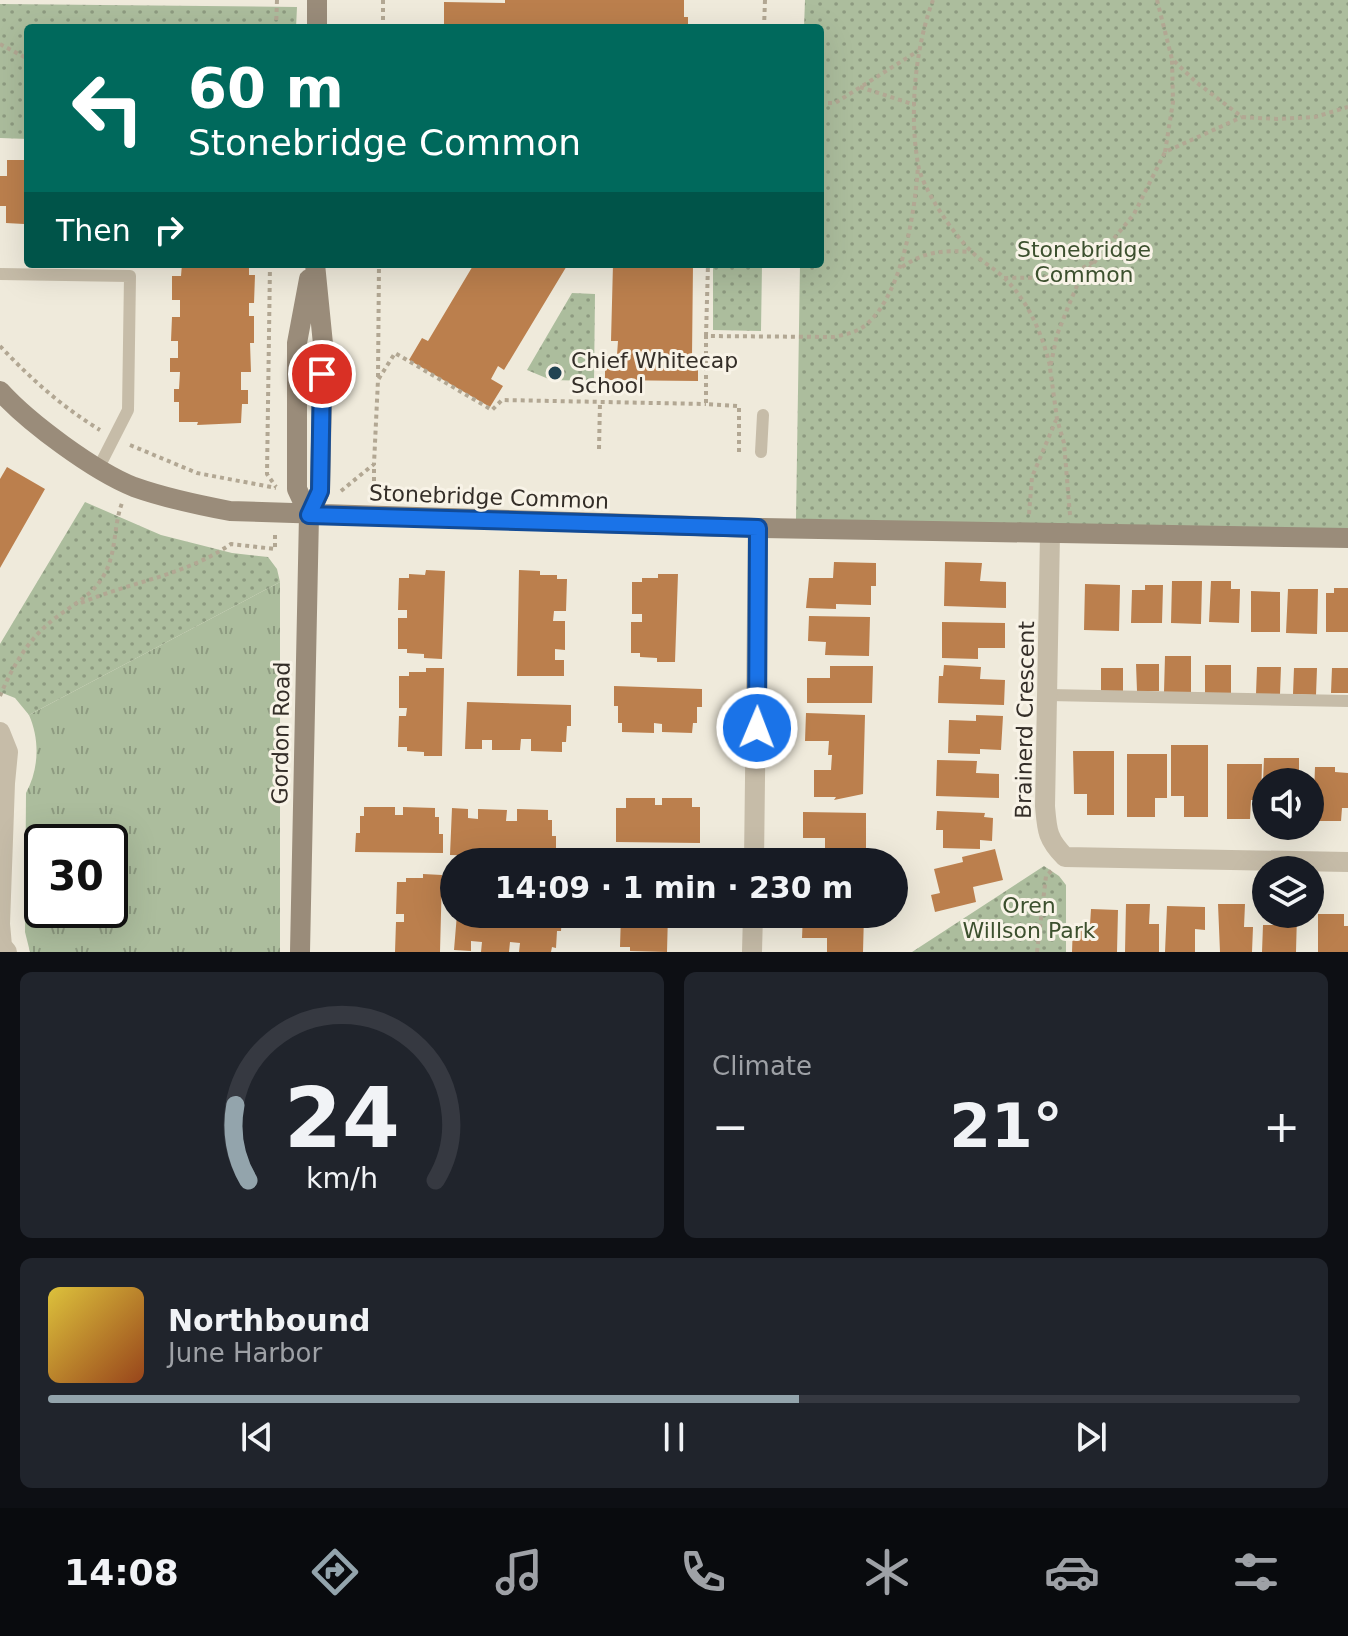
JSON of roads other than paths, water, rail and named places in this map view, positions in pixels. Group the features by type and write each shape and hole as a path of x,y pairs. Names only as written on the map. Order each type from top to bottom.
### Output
{"street":[{"path":"317,0 317,24"},
{"name":"Gordon Road","path":"300,952 309,515 320,491 323,344 314,268"},
{"name":"Stonebridge Common","path":"0,391 56,439 128,484 183,502 230,511 758,528 1348,538"},
{"path":"754,848 758,528"},
{"name":"Brainerd Crescent","path":"1060,534 1045,806 1047,829 1053,846 1065,857 1348,862"},
{"path":"0,732 8,752 0,924 2,946 7,952"},
{"path":"752,952 753,928"}],"lane":[{"path":"0,274 130,276 128,410 99,467"},
{"path":"761,452 763,415"},
{"path":"1049,695 1348,701"}],"place":[{"name":"Chief Whitecap School","path":"555,373"}],"park label":[{"name":"Oren Willson Park","path":"1029,918"}]}
